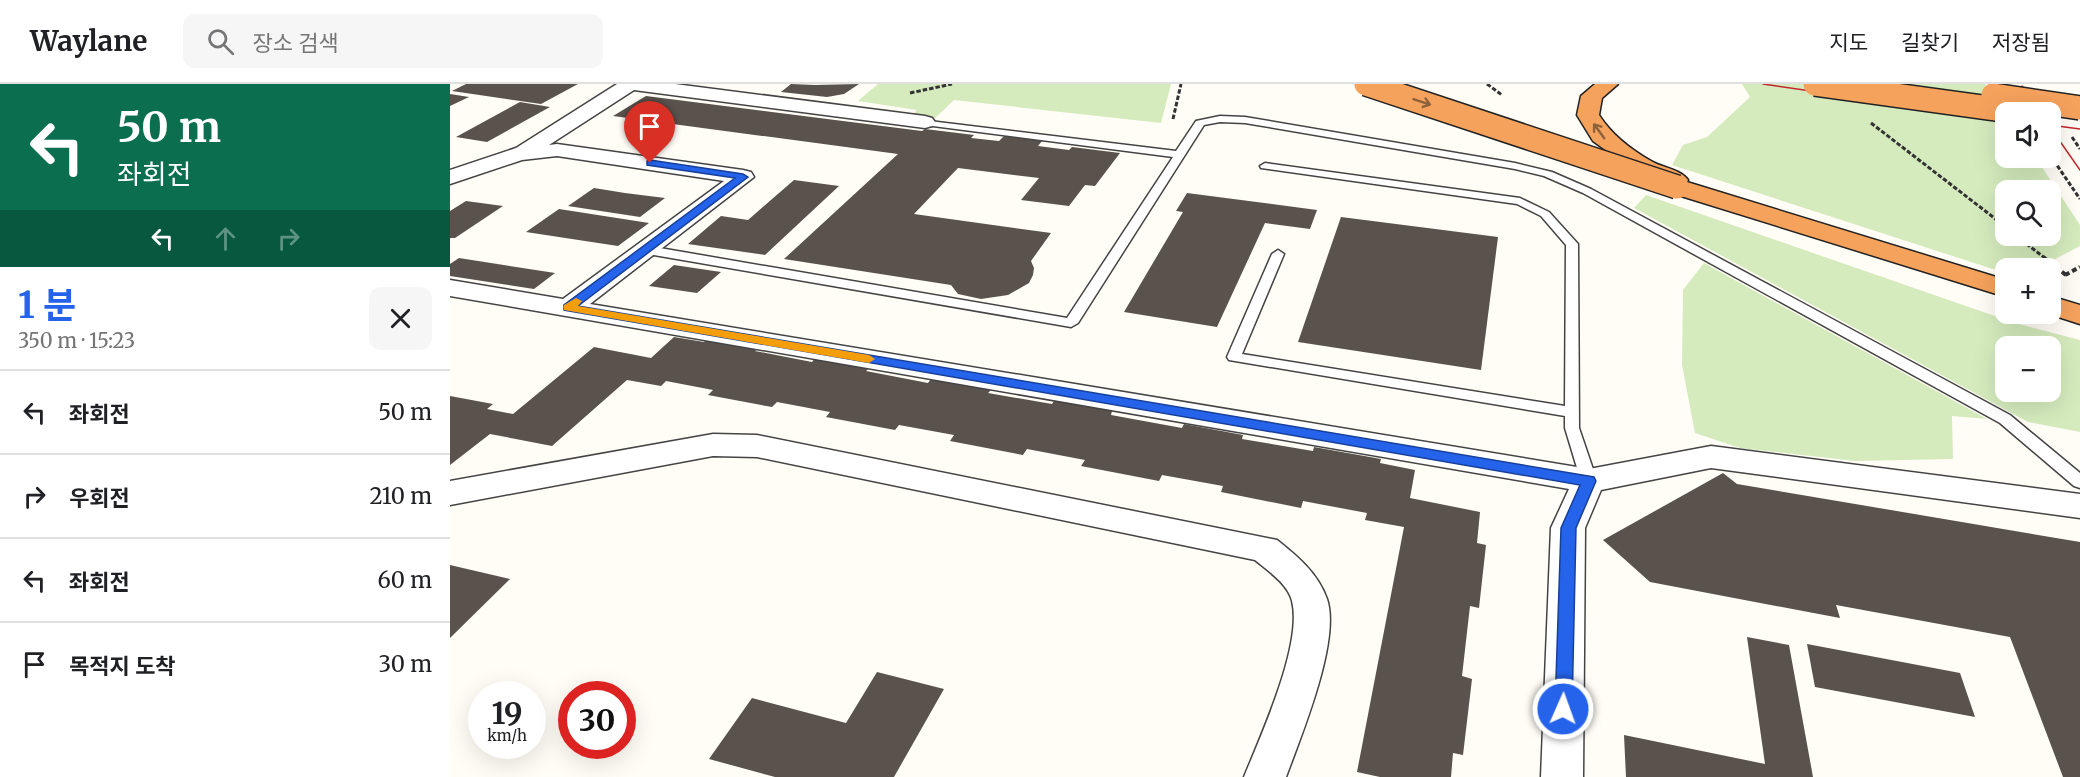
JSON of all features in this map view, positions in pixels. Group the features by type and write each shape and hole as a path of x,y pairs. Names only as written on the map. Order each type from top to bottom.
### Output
{"highway":[{"path":"1366,84 1677,187 1995,286"},
{"path":"1608,84 1592,96 1588,115 1601,136 1644,167 1731,202"},
{"path":"1815,84 1995,109"},
{"path":"1914,84 2080,108"},
{"path":"2061,118 2080,121"},
{"path":"2061,298 2080,306"},
{"path":"2061,301 2080,315"}],"street":[{"path":"519,154 631,84 925,122"},
{"path":"450,177 519,154 557,150 743,177 568,308"},
{"path":"450,288 1588,481 1711,457 2080,506"},
{"path":"450,494 713,445 757,446 1265,549 1296,575 1311,602 1310,638 1296,691 1265,777"},
{"path":"1562,777 1568,528 1588,481"}],"lane":[{"path":"648,250 1071,322 1200,123 1220,119 1245,120 1515,166 1548,174 1587,190 1677,242 2005,419 2080,482"},
{"path":"925,122 1180,155"},
{"path":"1265,166 1520,201 1545,214 1572,244 1572,428 1588,481"},
{"path":"1278,254 1234,357 1572,412"}],"path":[{"path":"1867,120 1995,219"},
{"path":"2059,168 2080,199"},
{"path":"2029,246 2066,275"},
{"path":"2061,283 2066,275 2080,267"}],"green space":[{"path":"878,84 1171,84 1161,123 954,100 933,120 910,117 917,110 858,101"},
{"path":"1742,84 1985,84 1997,102 1995,102 1995,168 2043,168 2050,180 1995,180 1995,246 2061,246 2061,196 2080,225 2080,246 2057,258 1995,258 1995,270 1672,165 1683,145 1707,137 1750,97"},
{"path":"1646,195 1995,316 1995,324 2019,324 2080,340 2080,432 2028,422 1634,208"},
{"path":"1704,263 1987,419 1952,416 1953,459 1855,461 1740,448 1695,433 1682,365 1683,290"}],"building":[{"path":"466,84 578,84 541,104 452,91"},
{"path":"791,84 859,84 844,94 827,97 781,92"},
{"path":"450,94 469,97 450,106"},
{"path":"646,96 922,131 925,129 974,135 971,138 999,141 1004,136 1042,141 1038,146 1069,150 1072,147 1120,153 1095,186 1085,185 1069,206 1021,200 1039,178 958,168 914,214 1051,233 1031,261 1034,268 1029,283 1008,295 981,299 958,294 951,285 784,259 898,154 613,116"},
{"path":"520,102 550,107 487,142 456,137"},
{"path":"794,180 839,186 765,255 688,244 721,216 748,220"},
{"path":"594,188 665,198 640,217 568,206"},
{"path":"1187,193 1317,210 1310,229 1265,223 1217,327 1124,312 1183,212 1176,211"},
{"path":"466,201 503,206 455,238 450,238 450,211"},
{"path":"559,209 649,223 618,246 526,232"},
{"path":"1341,217 1498,237 1481,370 1298,342"},
{"path":"459,258 555,273 534,289 450,276 450,264"},
{"path":"674,265 721,272 697,293 649,286"},
{"path":"674,337 704,342 707,339 758,348 755,351 812,362 815,358 869,368 866,371 928,383 931,379 991,390 988,393 1112,411 1111,415 1182,428 1184,424 1243,435 1242,439 1313,451 1314,447 1381,459 1380,463 1415,470 1410,498 1480,512 1477,543 1486,545 1479,608 1470,606 1462,676 1472,679 1463,755 1453,753 1451,777 1380,777 1357,772 1404,527 1365,520 1367,513 1303,501 1301,508 1221,492 1223,486 1162,475 1159,481 1081,466 1085,460 1027,449 1023,455 950,441 954,435 899,425 895,430 826,417 830,412 777,402 772,407 708,395 713,390 666,381 661,386 627,380 552,446 490,434 450,465 450,396 493,404 487,409 513,414 594,347 651,358"},
{"path":"1723,473 1737,484 2080,542 2080,777 2063,777 2010,637 1836,605 1840,618 1650,582 1603,540"},
{"path":"450,565 510,579 450,638"},
{"path":"1747,637 1789,645 1813,777 1626,777 1624,735 1765,764"},
{"path":"1807,644 1960,673 1975,717 1815,687"},
{"path":"877,672 944,689 894,777 775,777 709,759 752,698 846,723"}],"tram line":[{"path":"1763,84 1995,117"},
{"path":"1989,84 2024,89"},
{"path":"2024,89 2080,97"},
{"path":"2024,89 2033,102"},
{"path":"2061,126 2080,129"},
{"path":"2061,143 2080,170"}],"slow traffic":[{"path":"576,301 568,308 869,359"}],"route":[{"path":"650,163 743,177 568,308 1588,481 1568,528 1563,709"}]}
